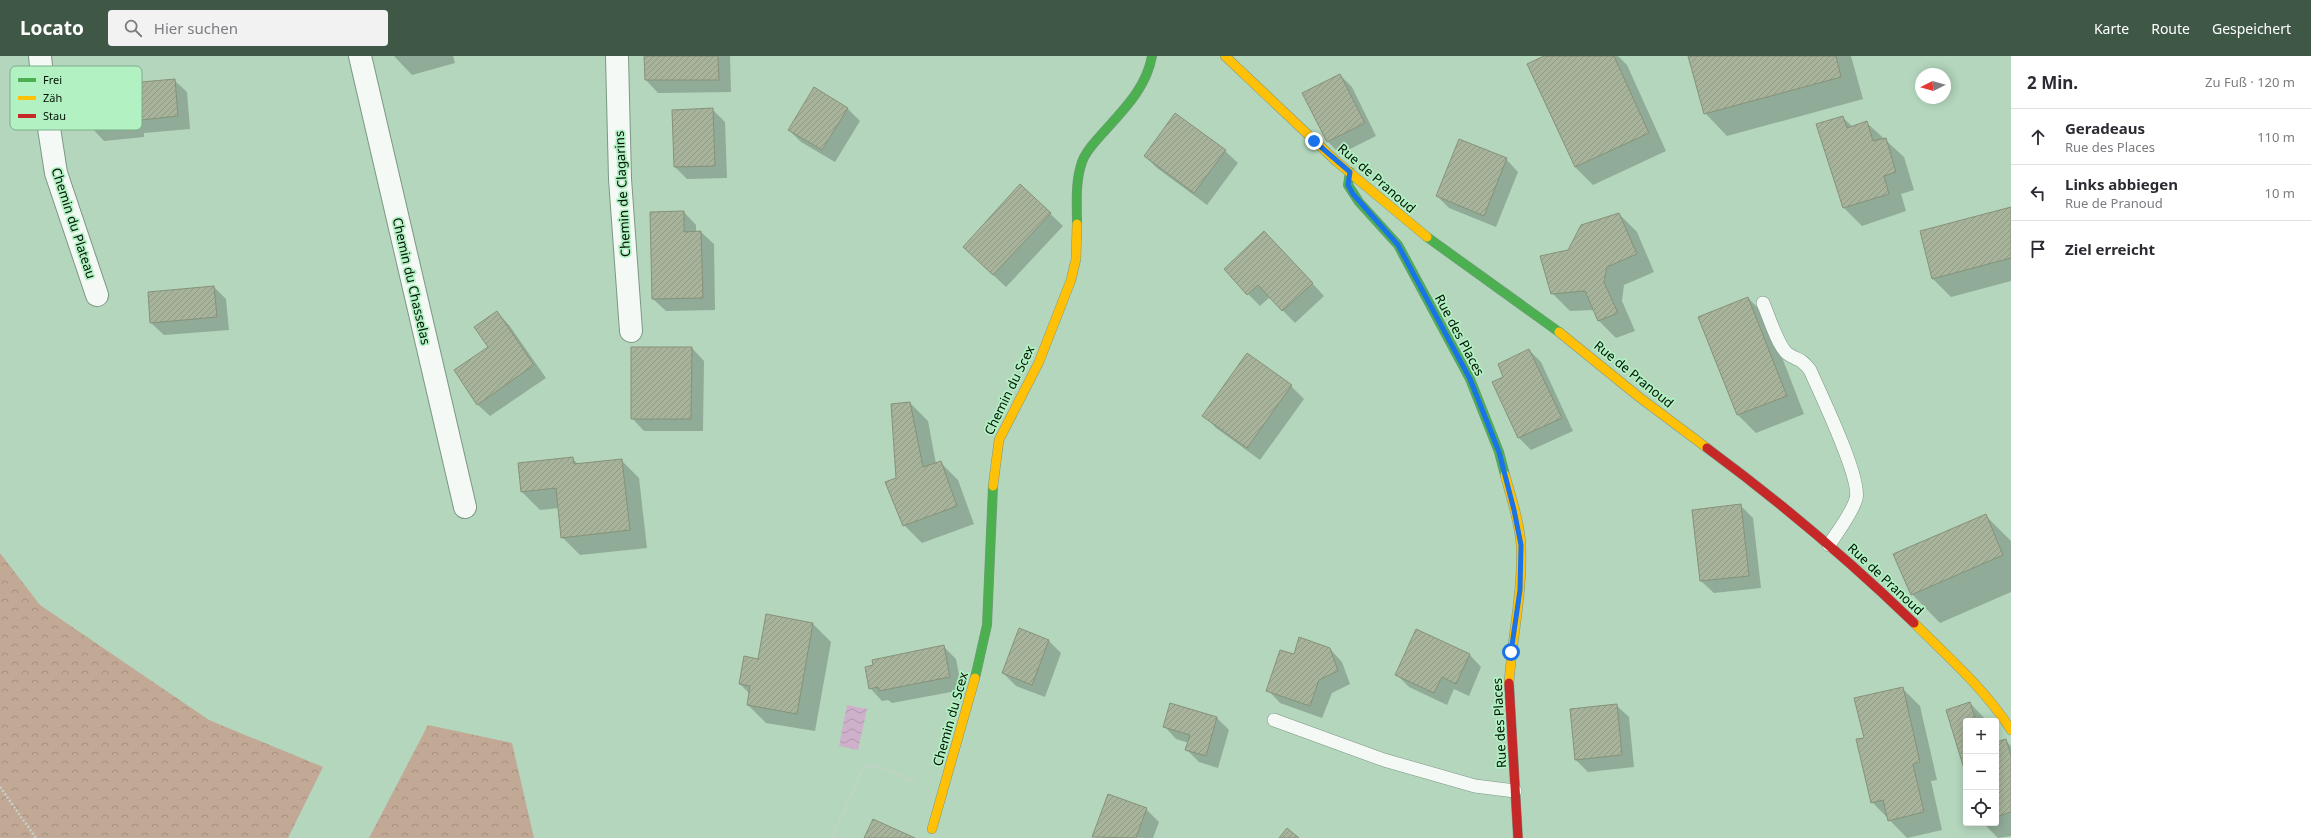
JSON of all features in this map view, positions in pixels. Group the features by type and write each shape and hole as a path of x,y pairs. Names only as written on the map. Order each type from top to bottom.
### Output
{"street":[{"name":"Chemin du Plateau","path":"40,56 41,66"},
{"name":"Chemin du Chasselas","path":"360,56 465,506"},
{"name":"Chemin de Clagarins","path":"617,56 620,179 631,331"},
{"name":"Chemin du Scex","path":"932,829 979,664 987,625 990,585 991,506 998,440 1038,362 1071,280 1077,248 1078,189 1082,161 1093,144 1137,95 1148,72 1152,56"},
{"name":"Rue de Pranoud","path":"1225,56 1247,79 1350,172 1438,246 1576,344 1638,397 1755,483 1829,545 1893,602 1979,688 1998,710 2011,730"},
{"name":"Chemin du Plateau","path":"49,130 56,173 97,295"},
{"name":"Rue des Places","path":"1350,172 1348,185 1359,202 1398,245 1454,348 1482,406 1499,452 1514,510 1521,545 1520,590 1511,652 1509,686 1518,838"}],"lane":[{"path":"1763,303 1782,347 1788,354 1796,356 1804,362 1810,370 1855,482 1856,499 1829,545"},
{"path":"1274,720 1384,760 1475,786 1515,791"}],"path":[{"path":"832,838 864,766 877,766 913,782 944,790"},
{"path":"0,787 36,838"}],"green space":[{"path":"0,553 40,605 209,720 323,767 288,838 0,838"},
{"path":"428,725 512,743 534,838 369,838"}],"water":[{"path":"847,705 867,709 858,750 839,746"}],"building":[{"path":"644,56 718,56 719,80 645,80"},
{"path":"1544,56 1614,56 1649,133 1575,167 1527,64"},
{"path":"1688,56 1836,56 1841,77 1704,114"},
{"path":"1340,74 1365,123 1327,142 1302,93"},
{"path":"175,79 178,116 142,120 142,82"},
{"path":"814,87 848,108 822,150 788,130"},
{"path":"713,108 715,166 674,167 672,110"},
{"path":"1175,113 1226,150 1194,193 1144,156"},
{"path":"1843,116 1847,128 1867,121 1873,141 1886,138 1896,172 1884,176 1889,194 1843,208 1816,124"},
{"path":"1459,139 1507,158 1484,216 1436,196"},
{"path":"1020,184 1051,213 993,275 963,247"},
{"path":"2011,207 2011,258 1932,279 1920,231"},
{"path":"684,211 684,232 701,231 703,298 652,299 650,212"},
{"path":"1619,213 1637,254 1607,267 1604,282 1618,313 1598,321 1585,291 1551,294 1540,256 1568,250 1581,225"},
{"path":"1264,231 1313,283 1282,311 1258,285 1247,295 1224,269"},
{"path":"214,286 217,317 150,323 148,292"},
{"path":"1748,297 1787,396 1737,415 1698,317"},
{"path":"497,311 534,365 477,405 454,370 488,347 474,327"},
{"path":"631,347 692,347 691,419 631,419"},
{"path":"1529,349 1562,418 1518,438 1492,382 1503,377 1498,364"},
{"path":"1247,353 1292,385 1247,448 1202,416"},
{"path":"910,402 923,467 941,461 957,506 903,526 885,482 896,478 891,404"},
{"path":"573,457 574,464 622,459 630,530 561,538 556,488 521,492 518,463"},
{"path":"1741,504 1749,576 1700,581 1692,510"},
{"path":"1986,514 2003,555 1911,595 1893,554"},
{"path":"766,614 813,623 797,714 747,705 750,686 739,684 744,656 758,659"},
{"path":"1019,628 1049,640 1032,685 1002,673"},
{"path":"1416,629 1470,654 1456,684 1442,677 1434,693 1395,675"},
{"path":"1299,637 1330,648 1338,671 1319,680 1310,706 1266,691 1280,650 1294,654"},
{"path":"944,645 950,677 879,691 878,687 869,689 865,667 873,665 872,660"},
{"path":"1903,687 1920,762 1913,764 1924,812 1888,821 1883,800 1871,803 1856,739 1864,738 1854,698"},
{"path":"1970,702 1975,718 1963,718 1963,765 1946,710"},
{"path":"1170,703 1217,717 1206,756 1185,750 1190,735 1163,727"},
{"path":"1617,704 1622,755 1575,760 1570,709"},
{"path":"2006,739 2011,756 2011,812 1999,816 1999,754 1999,741"},
{"path":"1108,794 1147,808 1136,838 1092,837"},
{"path":"873,819 915,838 864,838"},
{"path":"1287,828 1299,838 1279,838"}],"traffic: fast":[{"path":"1077,224 1077,185 1083,158 1139,89 1145,79 1152,56"},
{"path":"1350,172 1348,185 1359,202 1398,245 1470,379 1499,452 1505,475"},
{"path":"1427,237 1559,332"},
{"path":"975,678 987,625 993,486"}],"traffic: slow":[{"path":"1225,56 1337,162 1427,237"},
{"path":"993,486 999,440 1039,362 1071,280 1076,259 1077,224"},
{"path":"1559,332 1639,397 1707,448"},
{"path":"1505,475 1517,519 1521,546 1519,598 1509,683"},
{"path":"1914,623 1978,687 2011,730"},
{"path":"932,829 975,678"}],"traffic: jam":[{"path":"1707,448 1814,532 1914,623"},
{"path":"1509,683 1518,838"}],"route":[{"path":"1314,141 1350,172 1347,180 1353,194 1398,245 1470,379 1491,428 1499,452 1514,510 1521,545 1520,590 1511,652"}]}
